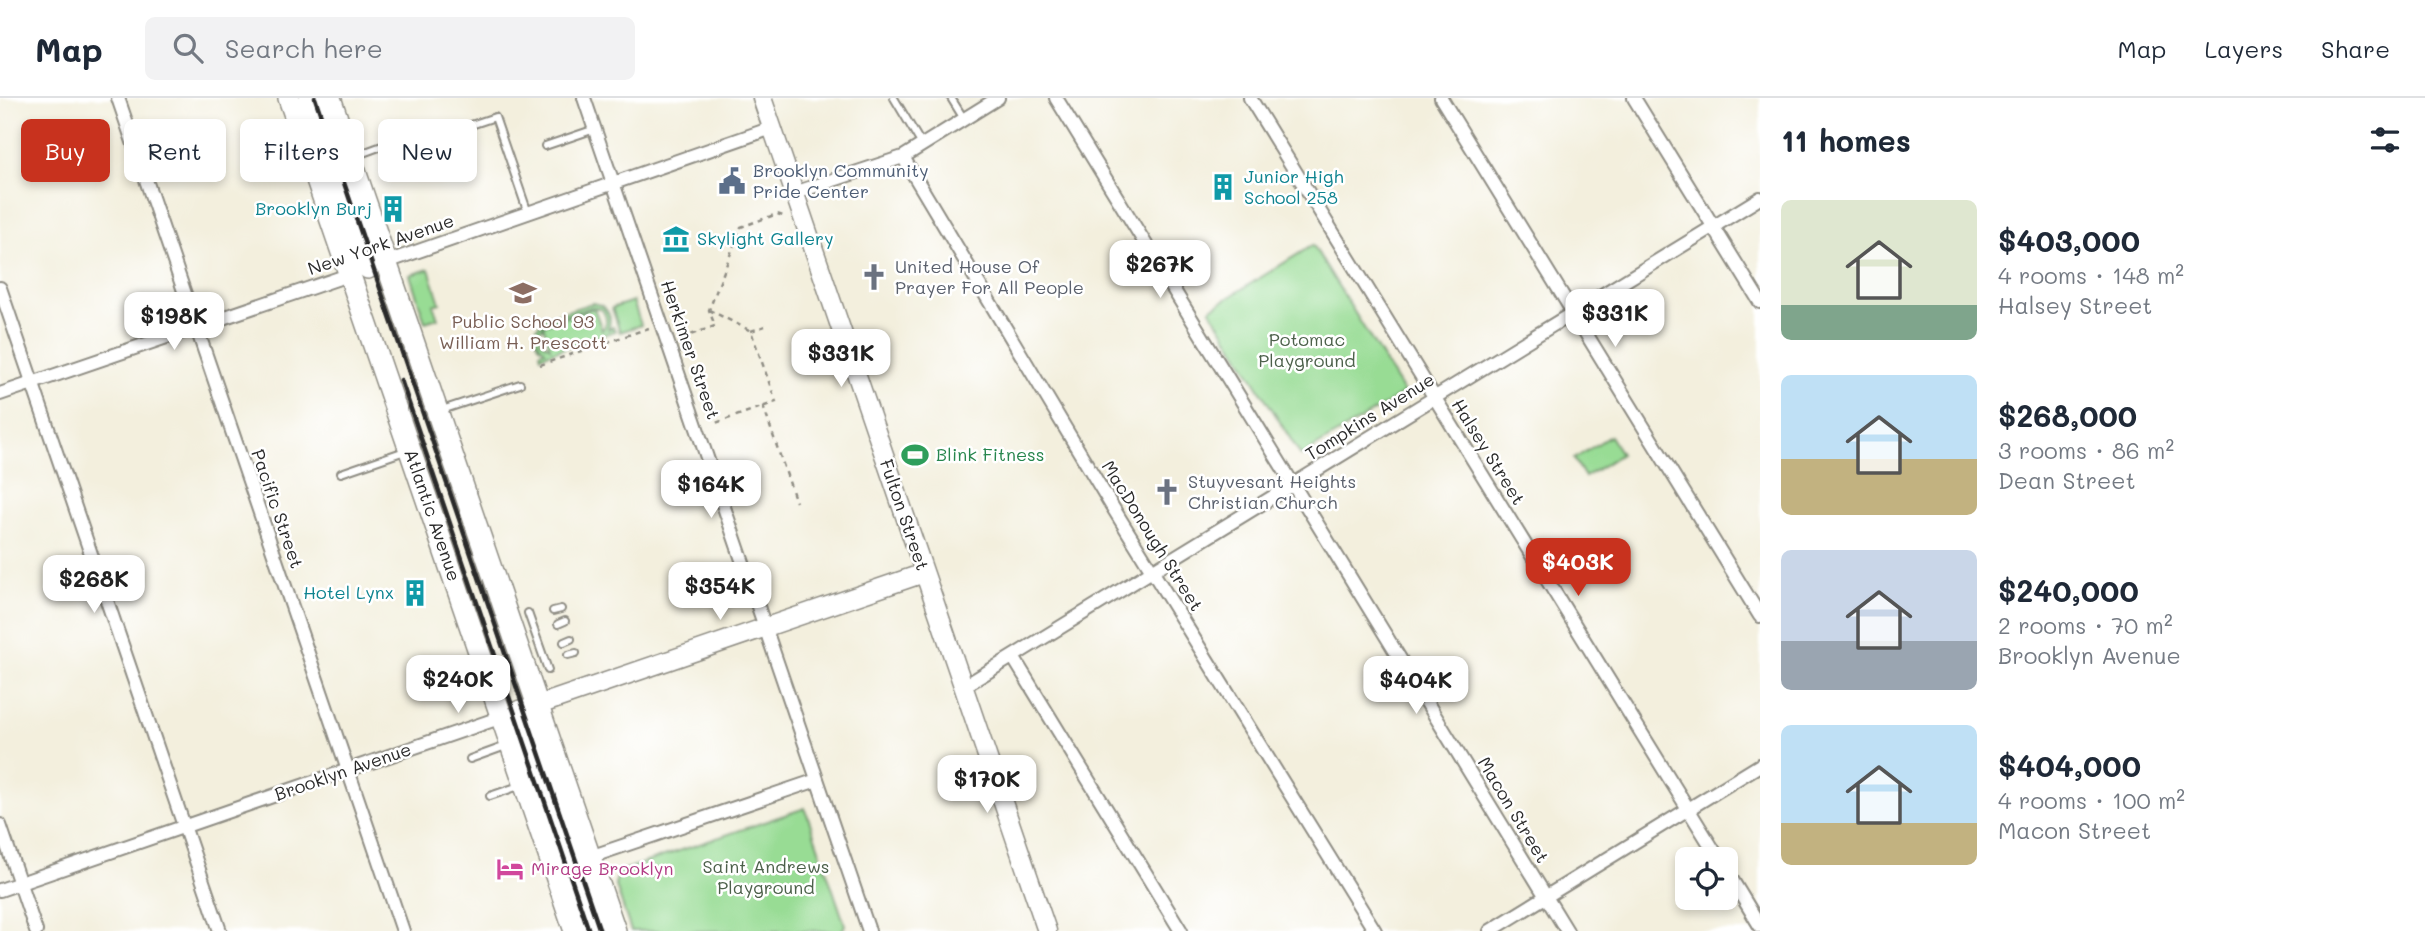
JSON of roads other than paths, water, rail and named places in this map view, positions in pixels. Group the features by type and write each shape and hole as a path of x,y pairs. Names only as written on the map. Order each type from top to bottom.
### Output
{"main road":[{"name":"Atlantic Avenue","path":"289,98 437,412 520,711 511,745 524,784 550,830 575,931"},
{"path":"310,98 368,268"},
{"name":"Atlantic Avenue","path":"330,98 337,119"},
{"name":"Fulton Street","path":"762,98 1047,931"},
{"name":"Atlantic Avenue","path":"355,182 368,268 410,449 520,711 590,857 615,931"},
{"name":"Brooklyn Avenue","path":"520,711 924,573"},
{"path":"520,711 550,830 595,931"}],"street":[{"name":"Pacific Street","path":"118,98 403,931"},
{"name":"Herkimer Street","path":"584,98 869,931"},
{"path":"794,193 903,157 998,98"},
{"name":"Macon Street","path":"1056,98 1567,931"},
{"name":"Halsey Street","path":"1250,98 1712,847"},
{"path":"1441,98 1760,617"},
{"path":"1634,98 1760,302"},
{"name":"New York Avenue","path":"0,394 772,128"},
{"name":"MacDonough Street","path":"903,157 1375,931"},
{"name":"Tompkins Avenue","path":"963,687 1760,198"},
{"path":"0,288 220,931"},
{"path":"1013,657 1181,931"},
{"name":"Brooklyn Avenue","path":"0,890 520,711"},
{"path":"1490,931 1760,765"},
{"path":"590,857 817,780"},
{"path":"0,825 36,931"},
{"path":"1738,890 1760,926"}],"lane":[{"path":"894,98 922,145"},
{"path":"951,98 964,119"},
{"path":"477,123 495,117 528,213"},
{"path":"545,146 595,129"},
{"path":"437,412 520,384"},
{"path":"341,473 410,449"},
{"path":"531,617 547,665"},
{"path":"470,759 511,745"},
{"path":"490,796 524,784"}],"railway":[{"path":"315,98 600,931"},
{"path":"401,380 589,931"}],"place":[{"name":"Brooklyn Community Pride Center","path":"732,181"},
{"name":"Junior High School 258","path":"1223,187"},
{"name":"Brooklyn Burj","path":"393,209"},
{"name":"Skylight Gallery","path":"676,239"},
{"name":"United House Of Prayer For All People","path":"874,277"},
{"name":"Public School 93 William H. Prescott","path":"523,293"},
{"name":"Blink Fitness","path":"915,455"},
{"name":"Stuyvesant Heights Christian Church","path":"1167,492"},
{"name":"Hotel Lynx","path":"415,593"},
{"name":"Mirage Brooklyn","path":"510,869"}],"park label":[{"name":"Potomac Playground","path":"1307,350"},
{"name":"Saint Andrews Playground","path":"766,877"}]}
